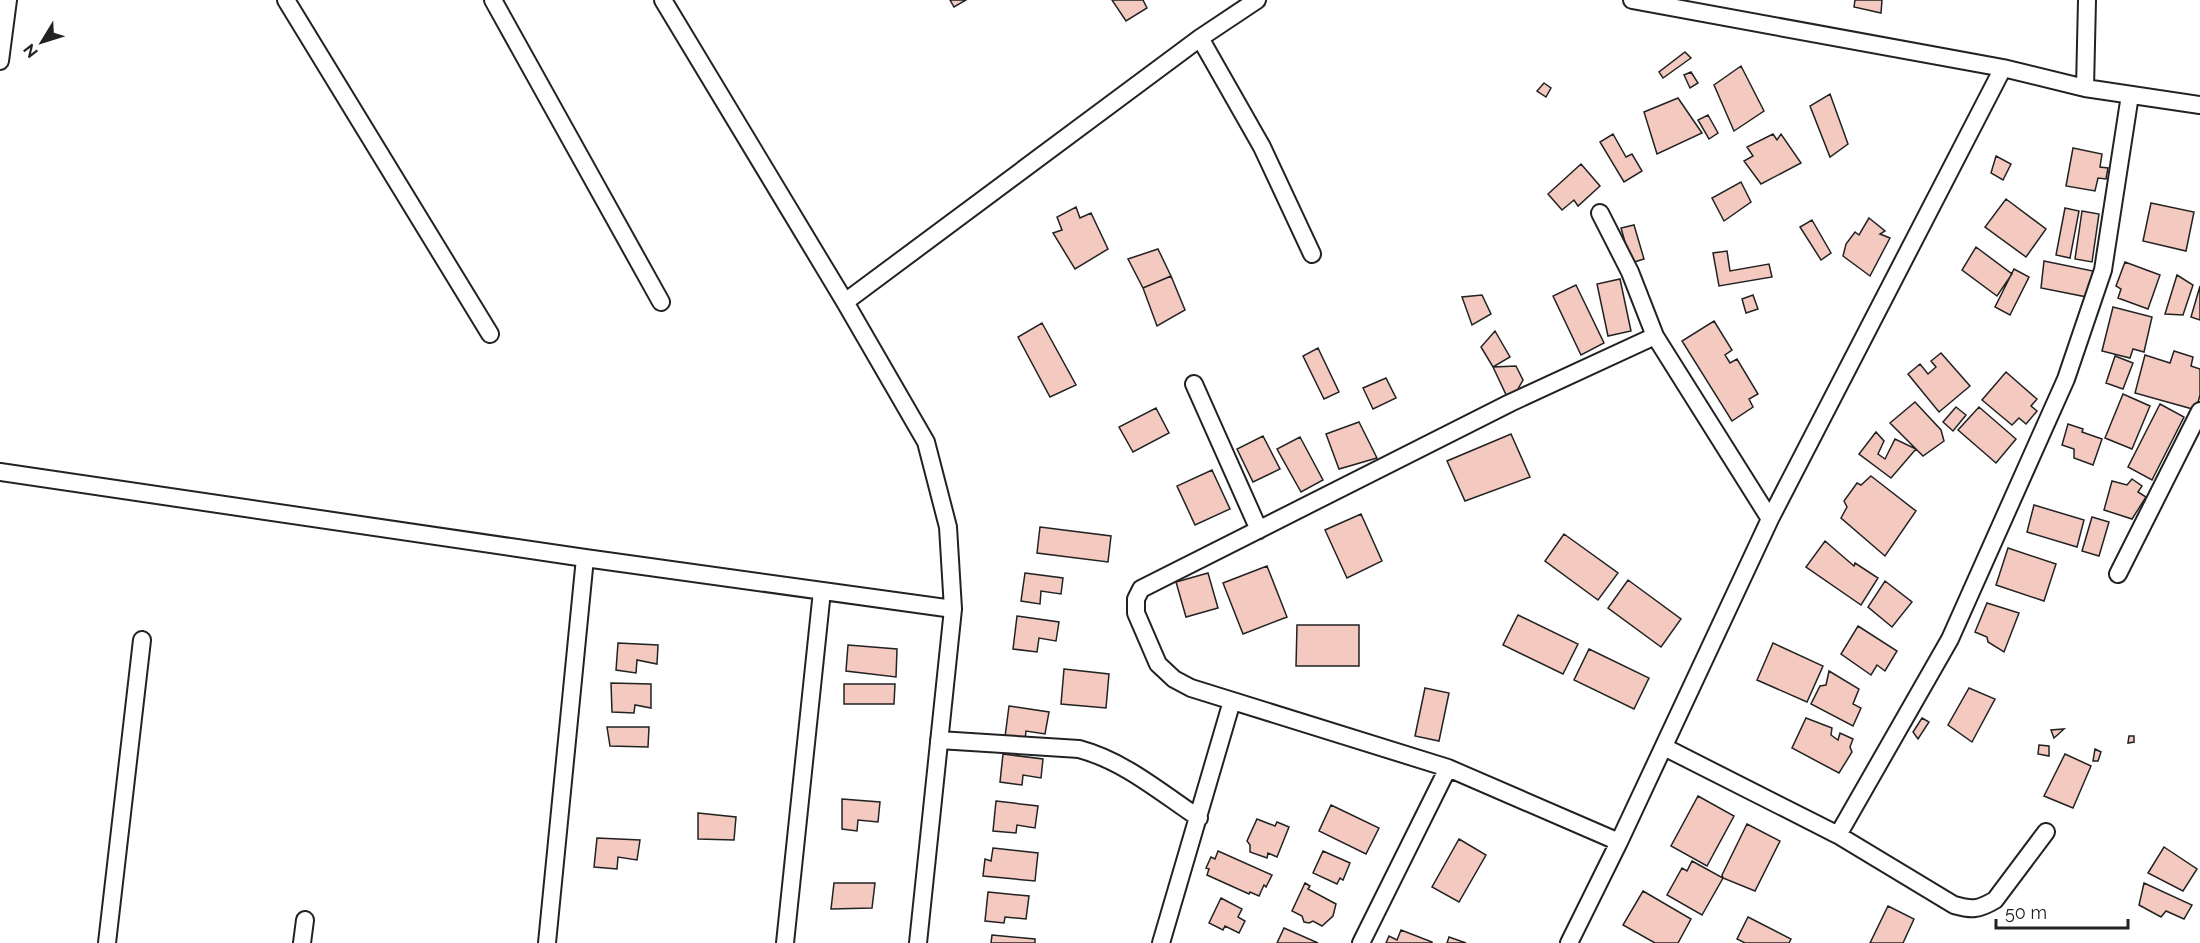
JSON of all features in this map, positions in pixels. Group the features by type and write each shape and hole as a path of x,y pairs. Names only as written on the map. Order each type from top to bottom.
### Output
{"street":[{"path":"0,61 8,0"},
{"path":"286,0 490,334"},
{"path":"493,0 661,302"},
{"path":"663,0 845,302 926,442 948,528 953,609 918,943"},
{"path":"845,302 1200,38 1257,0"},
{"path":"1632,0 2003,68 2085,88 2200,105"},
{"path":"2085,88 2087,0"},
{"path":"1200,38 1262,147 1312,254"},
{"path":"1569,943 1619,842 1770,519 2003,68"},
{"path":"1838,835 1950,639 2066,379 2103,270 2130,95"},
{"path":"1600,213 1630,272 1655,336 1770,519"},
{"path":"1619,842 1448,768 1191,688 1174,679 1158,664 1136,613 1136,599 1141,589 1510,403 1655,336"},
{"path":"1194,384 1259,530"},
{"path":"2118,574 2200,411"},
{"path":"0,472 585,558 953,609"},
{"path":"547,943 585,558"},
{"path":"785,943 822,591"},
{"path":"107,943 142,640"},
{"path":"1161,943 1233,701"},
{"path":"939,740 1079,749 1100,755 1119,764 1199,818"},
{"path":"1664,747 1838,835 1954,905 1970,910 1983,907 1995,900 2046,832"},
{"path":"1361,943 1448,768"},
{"path":"302,943 305,920"}],"building":[{"path":"950,0 966,0 954,7"},
{"path":"1112,0 1143,0 1147,8 1126,21"},
{"path":"1855,0 1882,0 1881,13 1854,7"},
{"path":"1685,52 1691,58 1663,78 1659,72"},
{"path":"1741,66 1764,111 1734,131 1714,85"},
{"path":"1691,72 1698,83 1690,88 1684,75"},
{"path":"1544,83 1551,88 1546,97 1537,91"},
{"path":"1830,94 1848,144 1830,157 1810,106"},
{"path":"1678,98 1702,133 1657,154 1644,112"},
{"path":"1708,115 1718,133 1709,139 1698,120"},
{"path":"1613,134 1626,157 1632,154 1642,171 1624,182 1600,142"},
{"path":"1773,134 1777,140 1781,134 1801,163 1761,184 1744,161 1753,156 1747,147"},
{"path":"2073,148 2102,154 2100,167 2108,168 2106,179 2098,178 2095,191 2066,186"},
{"path":"1996,156 2011,164 2003,180 1991,173"},
{"path":"1581,164 1600,186 1578,206 1574,200 1562,210 1548,194"},
{"path":"1741,182 1751,202 1724,221 1712,198"},
{"path":"2006,199 2046,229 2026,257 1985,227"},
{"path":"2151,203 2194,212 2186,251 2143,241"},
{"path":"1076,207 1080,218 1091,213 1108,249 1075,269 1053,233 1062,230 1057,217"},
{"path":"2065,208 2079,211 2070,258 2056,255"},
{"path":"2082,211 2099,214 2092,262 2075,259"},
{"path":"1869,218 1885,231 1880,234 1890,238 1870,276 1843,256 1846,244 1855,232 1859,235"},
{"path":"1812,220 1831,253 1821,260 1800,227"},
{"path":"1634,225 1644,259 1631,263 1621,228"},
{"path":"1976,247 2012,274 1997,296 1962,270"},
{"path":"1158,249 1171,276 1143,288 1128,259"},
{"path":"1727,251 1730,271 1769,264 1772,277 1719,286 1713,253"},
{"path":"2044,261 2093,271 2087,297 2041,288"},
{"path":"2125,262 2160,275 2148,309 2118,298 2121,289 2116,286"},
{"path":"2014,269 2029,277 2010,315 1995,307"},
{"path":"2177,275 2193,285 2183,315 2165,314"},
{"path":"1171,276 1185,310 1157,326 1143,288"},
{"path":"1620,279 1631,331 1608,336 1597,284"},
{"path":"1576,285 1604,343 1581,355 1553,296"},
{"path":"2200,286 2200,320 2191,317"},
{"path":"1482,295 1491,314 1472,325 1462,297"},
{"path":"1753,295 1758,309 1746,313 1742,299"},
{"path":"2113,307 2152,317 2144,352 2133,349 2130,358 2102,351"},
{"path":"1714,321 1732,350 1725,355 1730,363 1737,359 1758,394 1749,399 1753,407 1732,421 1682,341"},
{"path":"1042,323 1076,385 1050,397 1018,337"},
{"path":"1495,331 1510,357 1493,367 1481,347"},
{"path":"1318,348 1339,392 1324,399 1303,356"},
{"path":"2174,351 2193,357 2191,366 2200,369 2200,395 2196,410 2135,393 2145,355 2170,363"},
{"path":"1941,353 1970,386 1939,412 1908,374 1920,364 1928,374 1936,367 1931,361"},
{"path":"2115,356 2133,363 2123,389 2106,383"},
{"path":"1516,366 1523,380 1510,403 1493,367"},
{"path":"2006,372 2037,399 2031,406 2037,411 2026,424 2019,418 2012,425 1982,400"},
{"path":"1386,378 1396,398 1373,409 1363,388"},
{"path":"2123,394 2150,406 2132,449 2105,438"},
{"path":"1915,402 1941,430 1944,441 1923,456 1890,423"},
{"path":"2160,404 2184,417 2152,480 2128,467"},
{"path":"1956,407 1966,415 1953,431 1943,422"},
{"path":"1979,407 2016,439 1996,463 1958,430"},
{"path":"1156,408 1169,433 1133,452 1119,427"},
{"path":"1359,422 1377,458 1339,469 1326,434"},
{"path":"2068,424 2102,439 2093,465 2074,458 2074,449 2062,445"},
{"path":"1876,432 1884,441 1878,454 1885,459 1895,439 1916,449 1891,478 1859,454"},
{"path":"1511,434 1530,477 1465,501 1447,461"},
{"path":"1263,436 1280,469 1253,482 1237,449"},
{"path":"1300,437 1323,480 1301,492 1277,449"},
{"path":"1212,470 1230,509 1195,525 1177,486"},
{"path":"1871,476 1916,511 1885,556 1841,518 1847,507 1844,501 1857,483 1861,485"},
{"path":"2132,479 2142,486 2138,492 2146,497 2132,519 2104,510 2112,481 2127,485"},
{"path":"2034,505 2084,520 2077,547 2027,532"},
{"path":"1361,514 1382,561 1347,578 1325,530"},
{"path":"2092,517 2109,522 2099,556 2082,551"},
{"path":"1040,527 1111,536 1108,562 1037,553"},
{"path":"1564,534 1618,573 1598,600 1545,561"},
{"path":"1825,541 1854,566 1855,563 1878,578 1861,605 1806,567"},
{"path":"2008,548 2056,564 2044,601 1996,585"},
{"path":"1267,566 1287,617 1243,634 1223,583"},
{"path":"1025,573 1063,578 1061,594 1041,591 1040,604 1021,601"},
{"path":"1208,573 1218,608 1186,617 1176,582"},
{"path":"1628,580 1681,619 1661,647 1608,608"},
{"path":"1885,581 1912,602 1892,627 1868,607"},
{"path":"1987,603 2019,613 2004,652 1988,642 1987,637 1975,632"},
{"path":"1518,615 1578,644 1563,674 1503,645"},
{"path":"1017,616 1059,622 1056,641 1039,638 1037,652 1013,649"},
{"path":"1297,625 1359,625 1359,666 1296,666"},
{"path":"1858,626 1897,651 1885,671 1877,665 1871,675 1841,654"},
{"path":"618,643 658,645 657,664 637,660 636,673 616,670"},
{"path":"1773,643 1823,666 1807,702 1757,680"},
{"path":"848,645 897,649 896,677 846,671"},
{"path":"1589,649 1649,678 1634,709 1574,680"},
{"path":"1064,669 1109,674 1106,708 1061,704"},
{"path":"1829,671 1859,689 1853,704 1861,708 1853,726 1811,704 1820,686 1826,685"},
{"path":"611,683 651,684 651,708 635,705 634,713 612,712"},
{"path":"844,684 895,684 894,704 844,704"},
{"path":"1425,688 1449,693 1439,741 1415,736"},
{"path":"1969,688 1995,699 1972,742 1948,725"},
{"path":"1009,706 1049,712 1045,734 1026,731 1025,740 1005,737"},
{"path":"1806,718 1832,728 1831,735 1838,740 1840,733 1853,739 1850,747 1852,752 1839,773 1792,748"},
{"path":"1922,718 1929,722 1918,739 1913,732"},
{"path":"607,727 649,727 648,747 610,746"},
{"path":"2064,729 2054,738 2051,730"},
{"path":"2129,736 2134,736 2134,742 2128,743"},
{"path":"2039,745 2049,746 2049,756 2038,754"},
{"path":"2095,749 2101,752 2098,761 2093,761"},
{"path":"1003,754 1043,759 1041,778 1023,775 1022,785 1000,782"},
{"path":"2065,754 2091,766 2073,808 2044,796"},
{"path":"1698,796 1734,816 1707,866 1671,846"},
{"path":"842,799 880,802 878,822 858,820 857,831 842,829"},
{"path":"996,801 1038,806 1035,828 1017,825 1016,833 993,831"},
{"path":"1331,805 1379,828 1366,854 1319,831"},
{"path":"698,813 736,817 734,840 698,839"},
{"path":"1257,819 1275,826 1277,822 1289,827 1277,857 1268,853 1267,858 1250,852 1250,845 1247,841"},
{"path":"1747,824 1780,841 1755,891 1723,878 1722,875"},
{"path":"597,838 640,840 637,860 618,857 617,869 594,867"},
{"path":"1459,839 1486,855 1459,902 1432,887"},
{"path":"2164,847 2197,869 2183,891 2148,873"},
{"path":"993,848 1038,853 1035,881 983,876 985,859 991,861"},
{"path":"1218,851 1272,875 1259,896 1250,892 1249,894 1207,875 1209,869 1206,868 1211,857 1215,859"},
{"path":"1323,851 1350,863 1343,880 1340,878 1337,884 1313,873"},
{"path":"1692,861 1723,878 1702,915 1667,895 1682,868 1687,871"},
{"path":"834,883 875,883 872,908 831,909"},
{"path":"1305,883 1310,886 1308,889 1336,904 1333,916 1322,926 1313,921 1304,922 1302,916 1292,911"},
{"path":"2144,883 2192,905 2184,919 2166,911 2161,917 2139,905"},
{"path":"1643,891 1691,919 1678,943 1655,943 1623,925"},
{"path":"988,892 1029,896 1026,919 1005,917 1004,923 985,921"},
{"path":"1221,898 1242,909 1238,917 1245,921 1239,933 1225,926 1223,930 1209,923"},
{"path":"1888,906 1914,919 1903,943 1870,943"},
{"path":"1748,917 1791,939 1789,943 1745,943 1737,939"},
{"path":"1284,928 1318,943 1277,943"},
{"path":"1401,930 1432,943 1386,943 1389,936 1397,940"},
{"path":"992,935 1035,939 1035,943 991,943"},
{"path":"1449,937 1466,943 1447,943"}]}
